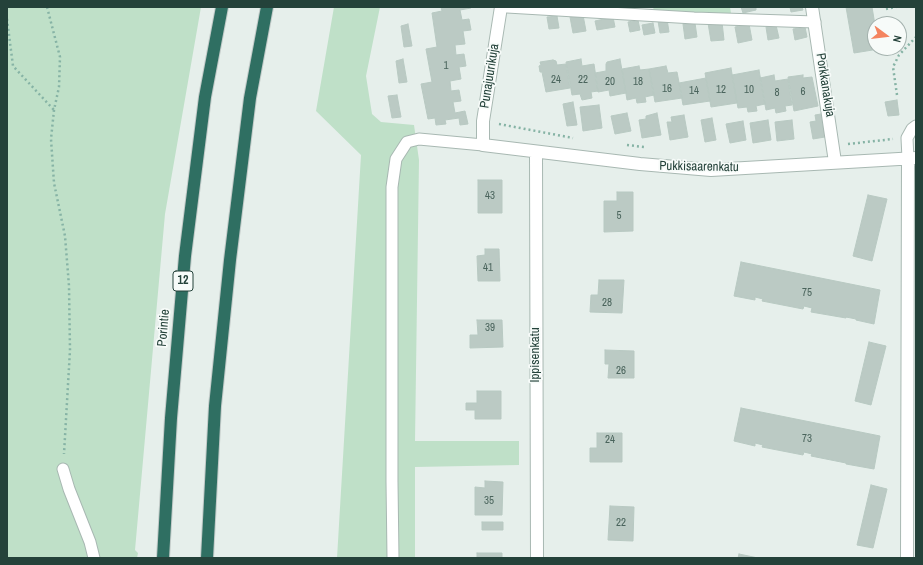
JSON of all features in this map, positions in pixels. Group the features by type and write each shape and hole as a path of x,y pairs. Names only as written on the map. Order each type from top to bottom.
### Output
{"highway":[{"name":"Porintie","path":"162,558 171,418 185,256 205,97 222,7"},
{"path":"207,558 216,406 230,260 250,98 266,7"}],"street":[{"name":"Punajuurikuja","path":"483,145 483,122 501,7"},
{"name":"Porkkanakuja","path":"812,7 834,146 835,162"},
{"name":"Pukkisaarenkatu","path":"483,145 652,166 711,170 912,158"},
{"name":"Ippisenkatu","path":"536,152 537,558"},
{"path":"907,558 912,158"}],"lane":[{"path":"507,7 694,18 815,22"},
{"path":"912,158 907,138 912,129 916,126"},
{"path":"393,558 392,187 396,159 407,142 420,139 483,145"},
{"path":"63,469 69,489 90,542 94,558"}],"path":[{"path":"47,7 60,57 59,87 54,110 51,139 54,183 66,236 69,286 70,350 63,469"},
{"path":"886,9 896,7"},
{"path":"7,19 13,66 54,110"},
{"path":"897,95 893,67 898,55 916,37"},
{"path":"483,122 580,139"},
{"path":"834,146 907,138"},
{"path":"620,144 651,148"}],"green space":[{"path":"7,7 201,7 165,214 135,550 138,553 137,558 7,558"},
{"path":"334,7 380,7 366,76 372,114 381,122 414,125 419,160 415,441 519,441 519,465 415,467 415,558 337,558 361,155 316,111"},
{"path":"653,7 730,7 732,19 655,15"}],"building":[{"path":"441,7 471,8 460,10 462,20 469,19 471,30 463,31 465,44 455,45 456,55 464,54 466,66 459,67 461,79 450,81 451,91 459,90 461,101 453,102 455,113 465,111 468,124 460,125 459,118 445,120 446,124 436,125 435,118 428,119 421,84 432,82 426,49 437,47 432,13 442,11"},
{"path":"741,7 756,7 756,10 743,13"},
{"path":"790,7 802,7 803,10 791,12"},
{"path":"846,7 872,7 874,16 867,16 867,51 854,53"},
{"path":"583,15 586,31 573,33 570,17"},
{"path":"557,16 559,28 549,29 547,17"},
{"path":"613,17 615,27 597,30 595,21"},
{"path":"667,19 669,32 660,33 658,21"},
{"path":"638,20 640,30 630,32 628,22"},
{"path":"722,22 724,40 711,41 708,23"},
{"path":"653,23 655,33 644,35 642,25"},
{"path":"695,23 697,37 685,39 683,24"},
{"path":"408,24 412,46 404,47 401,26"},
{"path":"749,24 752,40 738,43 735,27"},
{"path":"776,25 779,38 768,40 766,27"},
{"path":"805,27 807,37 795,40 793,29"},
{"path":"403,59 407,82 399,83 396,61"},
{"path":"581,59 582,66 594,64 598,91 591,92 592,98 582,100 580,94 572,95 566,62"},
{"path":"620,59 626,93 610,96 609,90 598,92 595,73 606,71 607,62"},
{"path":"556,61 557,65 566,64 570,88 546,92 542,72 540,72 539,66 541,65 540,62"},
{"path":"639,66 640,70 649,69 654,95 645,97 646,102 637,103 636,98 627,100 622,69"},
{"path":"666,66 668,73 677,72 682,98 655,102 649,69"},
{"path":"731,68 737,103 711,107 705,73"},
{"path":"759,70 765,104 756,106 757,111 748,112 747,107 738,108 732,75"},
{"path":"774,75 775,81 788,79 792,105 785,106 786,111 776,113 775,108 766,110 760,78"},
{"path":"803,75 803,78 812,77 818,106 794,111 788,77"},
{"path":"706,78 710,101 683,105 679,83"},
{"path":"397,95 401,117 392,118 388,96"},
{"path":"897,100 899,115 888,116 885,102"},
{"path":"573,102 577,125 567,126 563,104"},
{"path":"599,105 602,128 583,131 580,107"},
{"path":"627,113 631,131 615,134 611,116"},
{"path":"657,113 661,135 642,138 639,120 646,119 646,116"},
{"path":"821,114 825,137 813,139 810,122 816,121 815,115"},
{"path":"684,115 688,137 670,140 667,122 672,122 671,117"},
{"path":"712,118 716,140 705,142 701,120"},
{"path":"768,120 771,140 753,143 750,123"},
{"path":"792,120 794,139 777,141 775,122"},
{"path":"743,121 746,140 730,143 726,124"},
{"path":"478,180 502,180 502,213 478,213"},
{"path":"617,192 633,192 633,231 604,232 604,201 617,201"},
{"path":"868,195 887,199 872,261 853,256"},
{"path":"485,249 499,249 500,281 478,281 477,256 485,255"},
{"path":"741,262 880,290 874,324 846,317 811,312 812,308 804,306 803,309 762,301 763,299 755,297 755,300 734,296"},
{"path":"599,280 624,280 622,313 590,312 591,295 598,295"},
{"path":"477,320 502,320 503,347 470,348 470,335 478,335"},
{"path":"869,342 886,346 871,405 855,401"},
{"path":"605,350 634,351 634,378 608,378 609,364 605,364"},
{"path":"477,391 501,391 501,419 475,419 475,410 466,410 466,403 477,403"},
{"path":"741,408 880,436 874,469 811,456 812,454 804,452 803,455 762,447 763,445 755,443 755,446 734,441"},
{"path":"597,433 622,433 622,462 590,462 590,448 597,448"},
{"path":"485,481 503,482 502,515 475,515 475,487 485,488"},
{"path":"871,485 887,489 873,548 857,545"},
{"path":"610,506 634,507 633,541 608,540"},
{"path":"482,522 503,522 503,530 482,530"},
{"path":"477,553 502,553 502,558 477,558"},
{"path":"739,554 758,558 738,558"}]}
